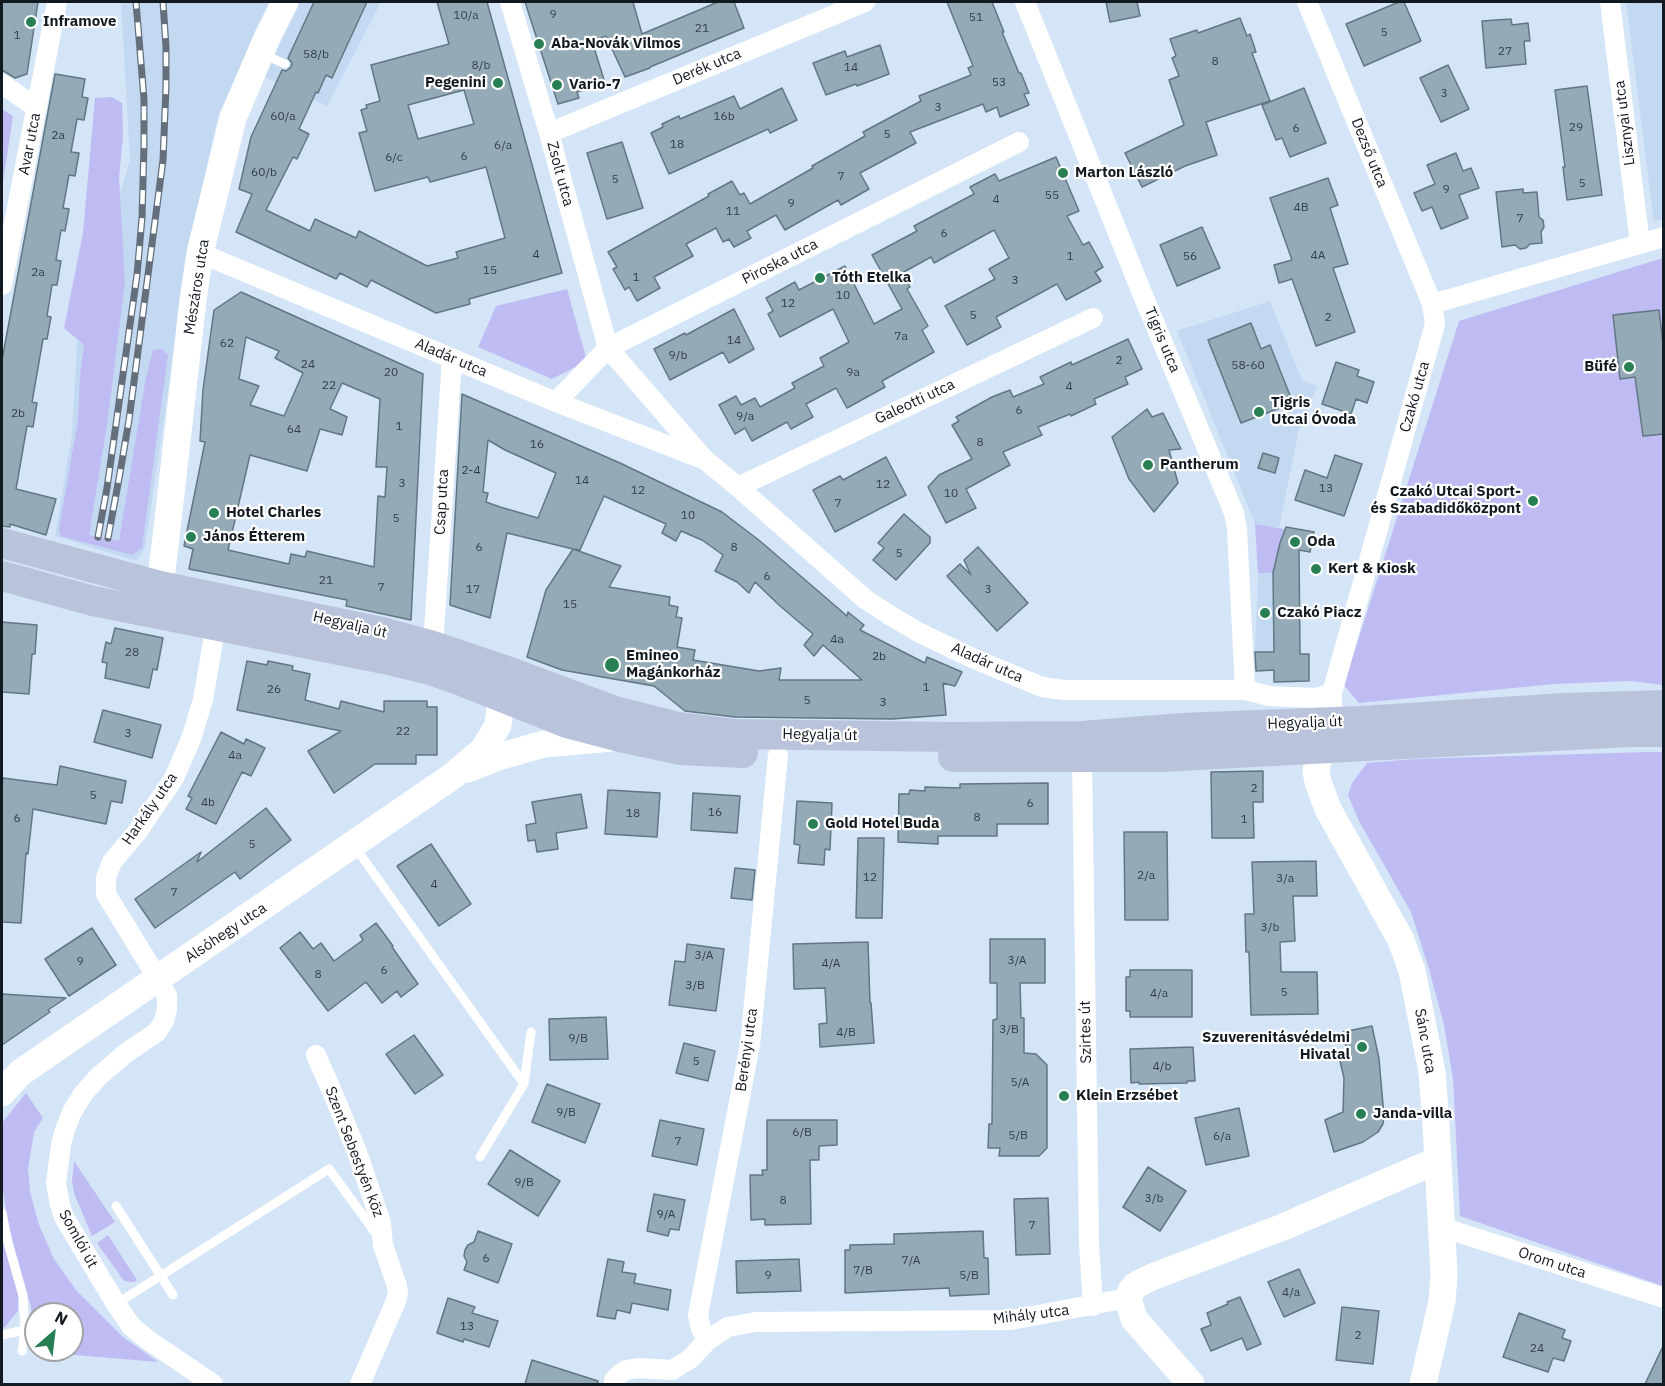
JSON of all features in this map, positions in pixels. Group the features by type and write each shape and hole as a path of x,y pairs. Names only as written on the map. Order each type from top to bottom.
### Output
{"main road":[{"name":"Hegyalja út","path":"4,545 159,586 340,622 433,646 615,711 678,727 734,734 1082,736 1182,728 1664,705"},
{"name":"Hegyalja út","path":"2,576 93,601 430,670 567,723 681,750 778,755 1161,758 1628,732 1664,732"}],"street":[{"name":"Avar utca","path":"2,285 57,2"},
{"name":"Mészáros utca","path":"159,586 200,253 233,118 285,2"},
{"name":"Zsolt utca","path":"510,2 549,133 608,348"},
{"name":"Derék utca","path":"549,133 865,2"},
{"name":"Tigris utca","path":"1025,2 1142,293 1234,513 1237,529 1245,690"},
{"name":"Dezső utca","path":"1306,2 1432,304"},
{"name":"Lisznyai utca","path":"1610,2 1640,244"},
{"path":"2,84 37,108"},
{"name":"Piroska utca","path":"556,402 608,348 1019,142"},
{"path":"1432,304 1664,237"},
{"name":"Aladár utca","path":"200,253 556,402 704,459"},
{"name":"Czakó utca","path":"1334,722 1332,693 1435,324 1432,304"},
{"name":"Galeotti utca","path":"738,487 1093,318"},
{"name":"Aladár utca","path":"608,348 704,459 865,598 918,632 972,658 1033,684 1064,690 1245,690 1269,696 1316,698 1332,693"},
{"name":"Csap utca","path":"433,646 452,358"},
{"path":"159,586 175,605 204,623"},
{"name":"Harkály utca","path":"158,979 106,894 106,878 112,862 138,831 174,778 191,739 203,700 204,623"},
{"name":"Alsóhegy utca","path":"2,1093 20,1073 454,776 484,749 498,724 500,710 498,697 486,664"},
{"name":"Sánc utca","path":"1334,722 1320,749 1316,771 1318,782 1328,809 1401,940 1412,971 1432,1072 1444,1274 1442,1300 1424,1384"},
{"name":"Alsóhegy utca","path":"454,776 498,757 544,744 620,737"},
{"name":"Berényi utca","path":"708,1340 701,1329 698,1315 750,1045 778,755"},
{"name":"Szirtes út","path":"1082,758 1089,1244 1093,1306"},
{"name":"Somlói út","path":"158,979 167,996 168,1009 164,1021 157,1032 126,1053 98,1077 83,1094 72,1112 61,1145 57,1169 57,1194 64,1217 131,1326 142,1336 213,1384"},
{"name":"Szent Sebestyén köz","path":"316,1055 357,1152 381,1223 383,1245 398,1293 360,1384"},
{"name":"Mihály utca","path":"614,1384 614,1380 626,1370 638,1368 672,1370 679,1367 708,1340 728,1327 756,1322 1011,1320 1128,1298 1136,1285 1152,1277 1283,1227 1438,1160"},
{"name":"Orom utca","path":"1442,1227 1664,1298"},
{"path":"1128,1298 1134,1318 1191,1384"}],"lane":[{"path":"261,53 285,64"},
{"path":"354,845 524,1084"},
{"path":"480,1157 524,1084 531,1032"},
{"path":"116,1304 329,1169 371,1225 383,1245"},
{"path":"116,1206 173,1295"},
{"path":"2,1213 23,1296 22,1351"},
{"path":"2,1335 24,1330"}],"shaded area":[{"path":"121,2 381,2 327,106 241,66 219,112 191,235 145,548 136,561 55,536 72,434 77,344 130,160"},
{"path":"1626,2 1663,2 1664,219 1654,222"},
{"path":"112,97 122,103 123,136 119,178 125,282 107,425 89,535 119,541 146,377 153,350 162,349 168,355 142,548 132,555 60,536 59,529 78,420 84,345 64,328 83,233 95,98"},
{"path":"2,109 13,116 2,188"},
{"name":"Czakó Utcai Sport- és Szabadidőközpont","path":"1663,258 1663,685 1630,681 1555,684 1359,703 1344,685 1459,321"},
{"path":"567,289 587,361 552,379 478,347 496,306"},
{"name":"Tigris Utcai Óvoda","path":"1270,301 1302,380 1317,386 1298,434 1279,528 1255,524 1177,331"},
{"path":"1255,524 1284,529 1273,573 1258,573"},
{"name":"Czakó Piacz","path":"1258,573 1273,573 1274,652 1255,652"},
{"path":"1664,752 1663,1286 1460,1216 1453,1079 1444,1025 1411,912 1359,821 1348,795 1352,783 1367,763 1414,759"},
{"path":"26,1093 43,1118 34,1132 28,1169 30,1192 39,1225 54,1259 76,1290 123,1337 158,1362 84,1356 84,1302 30,1302 9,1228 2,1185 2,1123"},
{"path":"74,1161 115,1222 92,1236 75,1196 72,1182"},
{"path":"2,1234 18,1291 18,1311 2,1328"},
{"path":"108,1235 137,1280 134,1282 124,1281 97,1243"}],"building":[{"path":"2,2 38,2 27,74 15,78 2,70"},
{"path":"314,2 367,2 332,78 326,75 318,93 316,92 299,129 309,134 297,159 293,157 266,210 310,231 315,219 356,238 359,231 427,266 458,258 456,252 505,238 486,167 430,182 428,177 375,191 359,133 367,131 361,110 367,108 366,105 380,101 371,65 449,44 437,2 487,2 562,273 469,299 470,304 436,313 371,280 367,287 340,273 336,279 236,232 252,194 239,189 251,137 282,70 286,71 291,67 292,63 288,58","holes":["464,90 474,124 418,139 408,105"]},
{"path":"525,2 633,2 642,34 718,2 734,2 744,28 625,77 606,36 592,41 605,83 577,92 579,98 558,104"},
{"path":"947,2 992,2 1004,32 1002,32 1029,93 1024,94 1029,105 1000,117 997,107 986,112 983,104 910,132 916,143 860,173 869,189 841,205 838,200 785,230 776,215 747,231 751,238 734,247 729,239 723,242 716,228 686,244 693,256 654,277 660,288 637,301 629,287 625,290 613,269 617,267 608,252 732,181 740,195 744,193 750,204 865,136 863,132 921,101 919,96 971,75 968,68 973,66"},
{"path":"1106,2 1137,2 1140,16 1110,22"},
{"path":"1404,2 1421,41 1364,66 1346,24"},
{"path":"1240,18 1247,36 1250,34 1256,52 1252,53 1270,101 1206,122 1217,155 1185,166 1142,187 1125,153 1184,125 1169,80 1179,76 1172,58 1176,56 1170,39 1197,30 1198,33"},
{"path":"1511,19 1512,25 1528,23 1530,41 1524,41 1526,64 1486,68 1482,21"},
{"path":"880,45 889,74 826,95 813,63 845,51 847,57"},
{"path":"1448,65 1469,109 1441,122 1420,78"},
{"path":"55,74 85,79 82,97 88,98 84,120 77,119 71,152 79,153 75,176 69,175 63,208 69,209 65,231 61,230 56,260 61,261 57,285 52,285 47,316 51,317 47,339 43,339 32,402 37,403 33,427 27,426 16,489 56,499 46,535 10,524 10,527 2,526 2,360"},
{"path":"1587,86 1602,195 1567,200 1555,90"},
{"path":"782,88 797,120 770,133 768,129 669,174 651,133 663,127 662,124 679,116 680,119 734,96 740,109"},
{"path":"1304,88 1326,143 1290,157 1282,138 1276,140 1262,105"},
{"path":"622,142 643,208 607,219 587,153"},
{"path":"1456,153 1463,171 1471,168 1479,188 1459,195 1468,218 1441,229 1432,207 1422,211 1414,193 1435,184 1427,165"},
{"path":"1056,157 1079,211 1067,216 1083,245 1089,242 1103,267 1095,272 1101,281 1066,300 1057,284 996,317 1001,327 967,345 945,306 995,279 989,269 1009,258 994,230 934,263 931,257 902,273 910,287 907,289 928,326 922,330 934,352 882,381 885,387 847,408 836,388 806,404 813,417 791,429 787,422 752,441 745,428 735,434 719,405 736,396 741,405 755,398 760,407 795,388 792,383 824,366 820,358 849,342 833,309 780,337 768,314 773,311 766,298 795,282 799,290 845,266 874,324 902,309 872,255 917,231 914,226 974,194 970,187 995,174 999,181"},
{"path":"1328,178 1338,205 1330,208 1348,264 1333,268 1355,332 1316,346 1292,279 1279,283 1274,265 1292,260 1270,198"},
{"path":"1523,189 1523,193 1537,192 1539,217 1543,220 1544,227 1541,232 1542,243 1530,244 1520,249 1515,245 1502,247 1496,192"},
{"path":"1202,227 1220,268 1177,286 1160,245"},
{"path":"241,292 423,374 411,620 346,606 347,600 189,569 193,549 184,546 205,442 200,441 203,390 214,310","holes":["246,337 279,351 275,358 303,373 284,416 250,405 259,386 239,379","342,383 380,399 376,467 387,467 385,497 378,496 374,567 307,551 305,557 291,554 289,564 228,550 250,455 307,471 320,429 342,435 347,417 330,409"]},
{"path":"734,309 754,349 729,363 723,352 670,380 654,349"},
{"path":"1659,310 1664,353 1664,434 1643,436 1635,377 1620,379 1613,315"},
{"path":"1251,323 1261,349 1270,345 1293,403 1241,423 1208,340"},
{"path":"1128,339 1142,369 1125,377 1128,384 1094,399 1096,404 1071,416 1070,414 1038,427 1042,435 1003,452 1010,465 966,489 976,508 946,523 928,487 939,475 972,459 952,425 959,421 956,417 1010,390 1013,397 1044,384 1040,377"},
{"path":"1336,362 1359,370 1357,376 1374,382 1367,403 1356,399 1351,414 1322,404"},
{"path":"462,394 620,463 722,512 760,541 847,616 848,612 864,625 860,630 925,663 927,657 962,672 955,686 943,683 946,715 892,719 735,717 685,711 654,686 562,670 527,657 546,590 573,549 507,533 490,618 450,605","holes":["488,440 556,473 538,518 486,502 488,493 483,492","604,496 666,524 662,533 676,541 681,531 702,540 723,555 715,571 737,582 749,593 755,582 813,634 804,645 814,656 823,645 862,680 779,680 781,668 759,671 693,660 695,650 677,647 682,618 676,617 678,607 669,605 670,597 609,587 621,566 573,549 580,550"]},
{"name":"Pantherum","path":"1147,409 1152,417 1163,413 1181,449 1169,450 1178,483 1154,512 1129,479 1112,437"},
{"path":"1263,453 1279,458 1275,473 1258,468"},
{"path":"1335,455 1362,464 1344,516 1295,500 1305,470 1327,478"},
{"path":"886,457 906,495 835,532 813,490 840,476 843,480"},
{"path":"904,514 930,537 930,543 896,580 873,560 884,548 878,543"},
{"path":"1286,527 1314,532 1310,552 1299,550 1300,654 1309,654 1309,681 1274,682 1274,670 1256,671 1255,652 1274,652 1273,573"},
{"path":"978,547 1028,603 997,631 947,576 960,564 971,575 964,560"},
{"path":"2,622 37,625 29,694 2,692"},
{"path":"115,628 163,638 157,670 153,669 149,688 105,678 107,663 102,662 106,642 111,644"},
{"path":"247,661 267,665 268,661 293,666 292,670 310,674 305,700 339,709 341,701 384,712 384,701 427,701 427,707 437,707 437,755 416,755 416,764 375,764 334,793 308,751 341,731 237,710"},
{"path":"103,710 161,725 152,758 94,742"},
{"path":"221,732 244,744 246,739 265,748 251,776 242,772 216,824 186,809 192,798 188,796"},
{"path":"60,766 126,781 122,803 111,801 106,824 33,809 28,854 26,853 21,923 2,922 3,778 57,785"},
{"path":"1263,771 1263,802 1253,802 1254,838 1212,838 1211,772"},
{"path":"1048,783 1048,824 997,824 997,836 938,836 938,844 898,842 899,794 909,794 910,790 925,791 925,787 960,788 960,784"},
{"path":"608,790 660,793 657,837 605,834"},
{"path":"693,793 740,796 737,833 691,830"},
{"path":"581,794 587,828 556,833 558,849 537,852 535,840 528,841 526,825 536,823 532,802"},
{"name":"Gold Hotel Buda","path":"797,801 832,803 830,850 825,849 824,865 798,863 800,845 794,844"},
{"path":"266,808 291,840 240,879 235,872 155,928 135,899 201,852 197,862"},
{"path":"1124,832 1167,832 1168,920 1125,920"},
{"path":"858,838 884,838 882,918 856,918"},
{"path":"431,844 471,904 439,926 397,866"},
{"path":"1316,861 1317,896 1293,896 1295,941 1280,942 1281,972 1317,972 1318,1014 1251,1015 1245,914 1254,914 1252,862"},
{"path":"735,868 755,870 752,900 731,898"},
{"path":"376,923 418,984 401,997 397,991 382,1003 366,982 328,1011 280,948 300,932 313,949 321,943 334,961 363,940 360,935"},
{"path":"92,928 116,965 69,996 45,959"},
{"path":"990,939 1045,939 1045,983 1020,983 1021,1018 1024,1018 1024,1053 1036,1054 1047,1065 1047,1148 1039,1156 999,1156 1000,1148 988,1148 989,1124 992,1124 993,1020 997,1019 997,983 990,983"},
{"path":"868,942 874,1043 820,1047 819,1024 827,1023 825,988 794,989 793,944"},
{"path":"687,944 724,949 716,1011 669,1005 675,961 685,962"},
{"path":"1130,970 1192,970 1192,1017 1130,1017 1130,1011 1126,1011 1126,977 1130,977"},
{"path":"2,994 66,998 48,1010 50,1012 2,1045"},
{"path":"606,1017 608,1059 550,1060 549,1019"},
{"name":"Janda-villa","path":"1372,1026 1379,1059 1383,1124 1378,1132 1363,1142 1334,1152 1325,1120 1343,1112 1344,1078 1338,1053 1347,1052 1343,1032"},
{"path":"414,1035 443,1075 415,1094 386,1054"},
{"path":"684,1043 715,1051 708,1081 676,1073"},
{"path":"1193,1047 1195,1081 1131,1083 1130,1049"},
{"path":"547,1084 600,1104 585,1143 532,1122"},
{"path":"1239,1108 1249,1156 1206,1165 1195,1118"},
{"path":"660,1120 704,1129 697,1165 652,1156"},
{"path":"767,1120 837,1120 837,1145 819,1146 819,1160 810,1160 811,1224 765,1225 765,1219 751,1220 750,1175 763,1175 762,1170 767,1170"},
{"path":"510,1150 560,1181 538,1216 488,1184"},
{"path":"1148,1167 1186,1191 1160,1231 1123,1207"},
{"path":"654,1194 685,1200 679,1230 670,1229 668,1236 647,1231"},
{"path":"1048,1198 1050,1254 1016,1255 1014,1199"},
{"path":"478,1231 512,1244 498,1283 464,1270 467,1262 464,1256 465,1250 474,1242"},
{"path":"983,1231 984,1258 988,1258 989,1294 950,1296 949,1288 845,1293 845,1250 850,1250 850,1245 894,1244 894,1234"},
{"path":"608,1259 624,1262 622,1272 636,1274 634,1283 671,1290 668,1310 632,1303 630,1313 617,1310 615,1319 597,1316"},
{"path":"799,1259 801,1291 737,1293 736,1261"},
{"path":"1299,1269 1315,1303 1284,1317 1268,1282"},
{"path":"1240,1297 1261,1344 1247,1350 1242,1338 1211,1351 1201,1329 1211,1325 1207,1313"},
{"path":"448,1298 475,1307 472,1313 498,1321 489,1347 464,1339 463,1342 437,1333"},
{"path":"1342,1307 1379,1311 1373,1364 1336,1360"},
{"path":"1519,1313 1565,1330 1562,1338 1571,1341 1564,1361 1553,1358 1548,1372 1503,1357"},
{"path":"1664,1344 1664,1384 1645,1384"},
{"path":"532,1360 598,1381 598,1384 525,1384"}],"railway":[{"path":"98,537 137,275 142,218 144,99 136,2"},
{"path":"108,538 129,420 163,160 166,87 163,2"}],"place":[{"name":"Inframove","path":"31,22"},
{"name":"Aba-Novák Vilmos","path":"539,44"},
{"name":"Pegenini","path":"498,83"},
{"name":"Vario-7","path":"557,85"},
{"name":"Marton László","path":"1063,173"},
{"name":"Tóth Etelka","path":"820,278"},
{"name":"Büfé","path":"1629,367"},
{"name":"Tigris Utcai Óvoda","path":"1259,412"},
{"name":"Pantherum","path":"1148,465"},
{"name":"Czakó Utcai Sport- és Szabadidőközpont","path":"1533,501"},
{"name":"Hotel Charles","path":"214,513"},
{"name":"János Étterem","path":"191,537"},
{"name":"Oda","path":"1295,542"},
{"name":"Kert & Kiosk","path":"1316,569"},
{"name":"Czakó Piacz","path":"1265,613"},
{"name":"Emineo Magánkorház","path":"612,665"},
{"name":"Gold Hotel Buda","path":"813,824"},
{"name":"Szuverenitásvédelmi Hivatal","path":"1362,1047"},
{"name":"Klein Erzsébet","path":"1064,1096"},
{"name":"Janda-villa","path":"1361,1114"}]}
